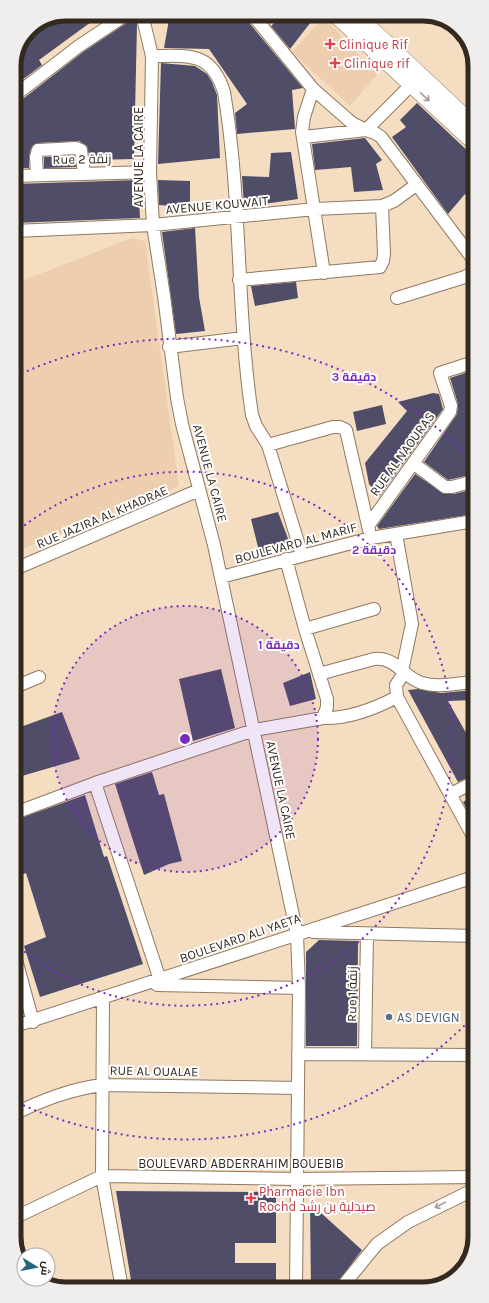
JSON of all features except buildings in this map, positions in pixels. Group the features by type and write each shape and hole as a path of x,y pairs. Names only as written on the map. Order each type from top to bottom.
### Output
{"main road":[{"path":"342,21 468,137"},
{"path":"363,21 468,119"}],"street":[{"path":"21,91 79,46 117,21"},
{"name":"AVENUE LA CAIRE","path":"144,21 152,56 150,172 153,224 164,296 169,347 182,424 221,577 300,933 296,1282"},
{"path":"258,21 313,89 339,114 381,137 416,185 468,251"},
{"path":"152,56 202,59 210,66 222,86 225,101 237,218 243,338 252,415 256,426 268,444 302,555"},
{"path":"304,137 366,130 411,85"},
{"path":"313,89 304,117 304,137 324,273"},
{"path":"37,175 36,157 38,150 76,148 81,150 84,173"},
{"name":"Rue 2 زنقة","path":"21,176 150,172"},
{"name":"AVENUE KOUWAIT","path":"21,232 153,224 237,218 315,209 382,206 394,201 416,185"},
{"path":"240,280 324,273 381,266 384,254 382,206"},
{"path":"397,298 468,275"},
{"path":"169,347 243,338"},
{"name":"RUE AL NAOURAS","path":"368,526 450,412 451,406 440,373 468,364"},
{"path":"268,444 333,427 340,427 346,430 371,538"},
{"path":"413,463 445,487 452,488 468,483"},
{"name":"RUE JAZIRA AL KHADRAE","path":"21,566 199,490"},
{"name":"BOULEVARD AL MARIF","path":"221,577 371,538 468,522"},
{"path":"396,534 412,624 403,672 396,684 397,697 468,827"},
{"path":"286,559 305,629 327,699 327,706 323,718"},
{"path":"305,629 374,609"},
{"path":"319,674 382,658 392,662 411,678 433,685 468,682"},
{"path":"21,684 39,677"},
{"path":"21,811 95,783 254,730 323,718 337,719 367,710 397,697"},
{"path":"95,783 160,980"},
{"path":"451,794 468,785"},
{"name":"BOULEVARD ALI YAETA","path":"21,1025 468,879"},
{"path":"300,933 468,936"},
{"name":"Rue 1 زنقة","path":"365,1054 367,934"},
{"path":"21,978 33,1022"},
{"path":"147,984 299,988"},
{"path":"103,998 101,1085 102,1176 121,1282"},
{"path":"298,1054 468,1055"},
{"name":"RUE AL OUALAE","path":"21,1110 42,1100 70,1090 101,1085 298,1088"},
{"name":"BOULEVARD ABDERRAHIM BOUEBIB","path":"21,1215 102,1176 297,1179 468,1178"},
{"path":"346,1282 377,1244 408,1222 468,1192"}],"shaded area":[{"name":"Clinique rif","path":"320,21 328,21 377,75 350,106 292,52"},
{"path":"132,238 145,241 179,486 21,550 21,281"}],"place":[{"name":"Clinique Rif","path":"330,44"},
{"name":"Clinique rif","path":"335,63"},
{"name":"AS DEVIGN","path":"389,1017"},
{"name":"Pharmacie Ibn Rochd صيدلية بن رشد","path":"251,1198"}]}
